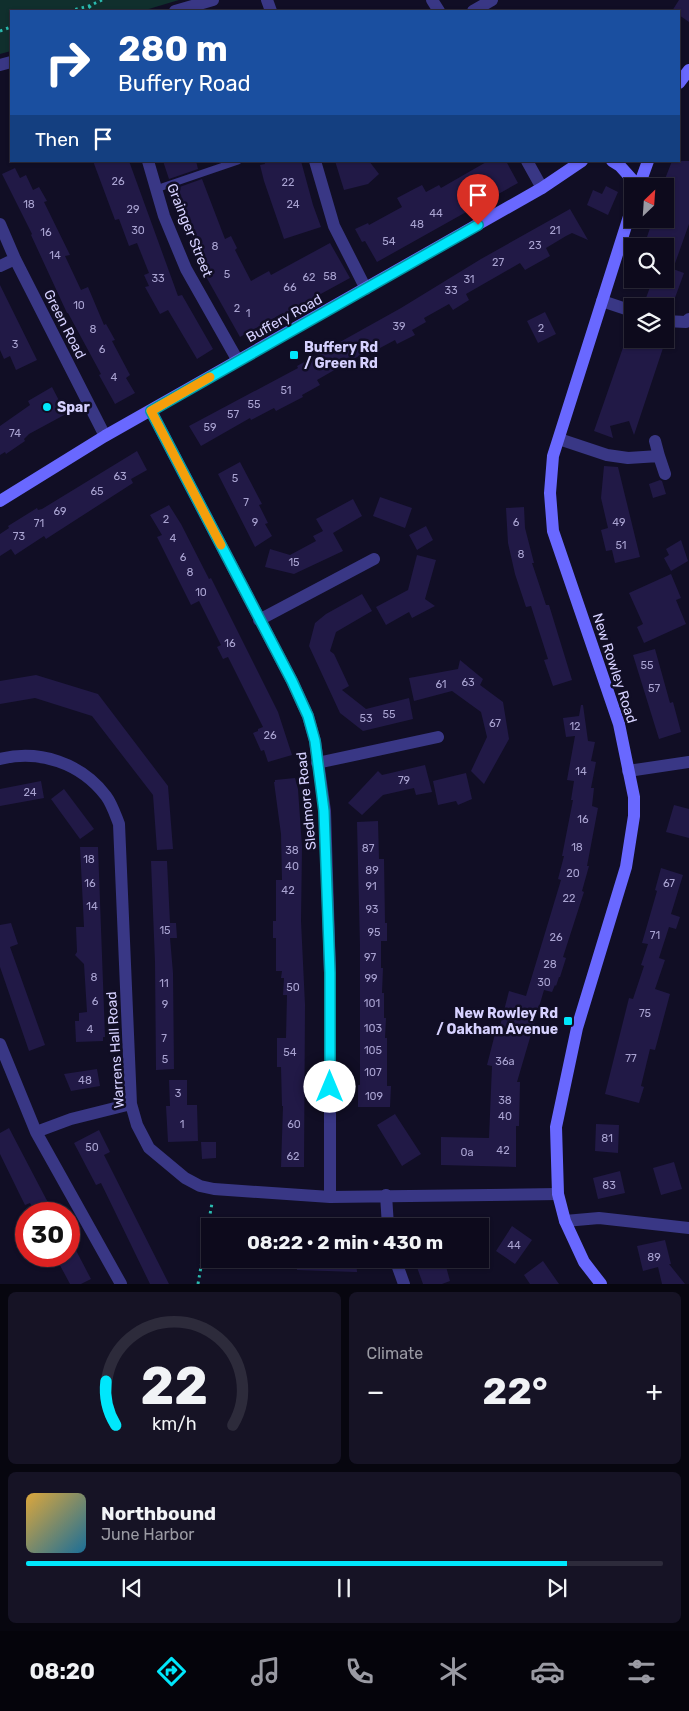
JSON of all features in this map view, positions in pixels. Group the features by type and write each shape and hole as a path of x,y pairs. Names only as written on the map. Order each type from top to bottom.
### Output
{"main road":[{"path":"680,82 689,70"},
{"name":"Buffery Road","path":"0,501 105,436 542,188 581,162"},
{"path":"614,162 631,178"},
{"path":"642,178 648,162"},
{"name":"New Rowley Road","path":"601,1284 584,1262 565,1221 558,1194 556,1127 577,1028 626,867 634,816 634,797 619,724 553,532 550,493 553,456 625,228"}],"street":[{"path":"178,10 213,0"},
{"path":"475,10 492,0"},
{"name":"Grainger Street","path":"148,162 164,216 186,270 238,361"},
{"path":"315,162 334,226 366,289"},
{"path":"528,162 542,188"},
{"name":"Green Road","path":"0,224 15,259 105,436"},
{"path":"0,266 15,259"},
{"path":"602,301 624,308"},
{"path":"674,321 686,322 689,319"},
{"name":"Sledmore Road","path":"151,411 292,681 308,716 315,741 324,811 330,973 330,1197"},
{"path":"558,439 607,455 628,458 659,456"},
{"path":"655,441 665,474"},
{"path":"259,620 374,559"},
{"path":"317,764 438,737"},
{"name":"Warrens Hall Road","path":"0,759 28,755 57,760 85,775 107,797 113,810 118,824 131,1104 137,1126 149,1148 185,1178 200,1186 230,1192 330,1197 558,1194"},
{"path":"628,771 689,762"},
{"path":"0,1044 36,1132 121,1284"},
{"path":"36,1132 71,1119 131,1104"},
{"path":"386,1195 387,1218"},
{"path":"565,1221 599,1218 689,1228"},
{"path":"398,1268 404,1284"}],"lane":[{"path":"156,189 235,162"}],"path":[{"path":"73,10 102,0"},
{"path":"89,6 92,10"},
{"path":"198,1284 212,1201"}],"green space":[{"path":"0,0 179,0 145,10 10,10 10,51 0,54"}],"building":[{"path":"679,0 689,0 689,22 680,16 680,10 673,10"},
{"path":"689,161 689,224 674,266 674,238 647,238 650,228 674,228 674,178 665,178 672,162"},
{"path":"93,162 129,162 178,296 182,295 213,349 197,359 168,310 160,314 145,287 149,286 144,275 149,273 137,243 129,246 119,219 115,220"},
{"path":"163,162 196,162 198,169 169,179"},
{"path":"264,162 301,162 321,227 284,239 264,181 260,165 265,164"},
{"path":"335,162 370,162 379,174 368,184 344,190"},
{"path":"486,162 507,162 518,183 377,262 365,241 362,242 355,229 368,223 369,225 402,207 397,198 422,185 426,192 439,185 441,188"},
{"path":"15,168 20,178 26,175 33,190 39,187 47,201 44,202 70,255 65,256 81,290 88,287 104,325 106,324 115,340 112,341 130,375 126,378 135,393 115,404 99,375 101,374 67,313 32,234 2,174"},
{"path":"202,179 225,239 231,236 237,248 235,250 251,281 269,271 271,275 330,243 350,278 240,337 204,273 174,189"},
{"path":"606,186 618,192 608,215 587,205 593,190 602,194"},
{"path":"570,209 588,240 572,233 566,236 546,248 550,256 525,270 520,263 466,294 469,300 453,310 449,304 424,318 426,322 412,330 415,335 397,344 395,340 380,348 378,345 317,380 320,385 302,395 303,397 276,411 274,408 251,420 250,418 201,446 189,426 298,368 297,366 401,308 481,259"},
{"path":"674,269 684,273 674,300 674,298 646,298 650,288 674,288"},
{"path":"0,285 37,360 16,370 10,356 4,359 0,350"},
{"path":"545,312 556,334 538,343 527,321"},
{"path":"624,345 624,348 663,348 634,435 629,421 610,426 613,438 594,431"},
{"path":"52,387 66,414 29,434 24,439 25,441 6,454 5,452 0,455 0,426 30,405 28,401"},
{"path":"137,451 147,470 131,479 133,483 46,539 44,536 15,555 11,549 0,556 0,534 9,528 8,526 37,508 38,510 42,509"},
{"path":"240,462 262,504 259,505 268,523 265,524 272,536 255,547 218,474"},
{"path":"604,466 618,467 640,557 615,563 612,550 606,551 601,530 608,528 601,498"},
{"path":"660,480 666,494 653,498 649,484"},
{"path":"380,497 412,508 405,528 373,516"},
{"path":"353,499 362,516 333,533 343,551 294,574 265,567 270,549 290,555 316,541 313,536 323,531 316,519"},
{"path":"169,505 181,524 209,579 211,578 278,712 292,755 268,762 264,750 261,751 253,733 263,727 228,657 223,659 217,647 221,645 199,601 191,605 157,537 162,535 150,515"},
{"path":"524,507 525,528 534,563 532,563 546,605 549,605 572,680 553,686 544,660 548,659 531,606 526,607 515,574 508,543 506,508"},
{"path":"426,526 433,540 417,550 409,535"},
{"path":"681,540 688,561 671,571 664,558 669,555 666,549"},
{"path":"417,555 436,560 425,599 435,606 412,618 409,612 386,625 376,607 408,590"},
{"path":"671,574 681,598 676,600 686,624 644,643 637,627 643,624 629,593"},
{"path":"362,594 372,611 336,632 330,651 334,654 349,686 342,690 366,709 409,698 413,719 363,731 340,713 309,646 315,623 326,614"},
{"path":"655,649 670,703 673,702 681,732 659,739 633,655"},
{"path":"460,660 483,679 480,685 503,702 509,739 484,784 471,771 487,737 481,712 452,691 414,701 409,678 458,669"},
{"path":"36,675 98,694 168,786 173,849 157,850 153,795 92,716 35,698 0,704 0,681"},
{"path":"581,705 583,705 588,741 595,742 591,761 596,762 591,788 594,788 592,806 598,808 587,866 589,866 582,891 584,892 563,957 566,958 560,977 552,992 544,990 517,1082 520,1082 519,1126 516,1126 516,1167 441,1165 441,1137 489,1138 492,1066 487,1065 496,1030 499,1030 509,991 526,996 561,880 558,879 564,856 562,856 573,800 571,800 574,781 567,780 575,736 566,737 563,718 579,716"},
{"path":"425,765 432,792 416,795 414,788 383,795 362,815 348,803 378,771 382,775"},
{"path":"466,773 472,799 458,805 456,801 438,805 433,781"},
{"path":"295,778 298,789 302,847 301,921 305,1005 304,1167 281,1167 283,1106 281,1067 277,1067 277,1038 286,1038 287,995 283,995 284,978 281,978 282,971 276,971 276,938 273,938 273,921 276,921 276,880 282,880 281,834 274,782 275,780"},
{"path":"41,781 44,798 0,806 0,789"},
{"path":"64,789 94,829 80,839 51,799"},
{"path":"674,805 689,809 689,838 666,832"},
{"path":"378,821 379,859 384,859 385,923 387,923 387,941 381,941 381,968 383,968 384,1018 386,1018 387,1086 391,1086 390,1107 358,1107 358,1085 360,1085 360,946 357,822"},
{"path":"80,847 98,847 105,1037 103,1037 103,1041 76,1042 75,1021 79,1021 79,1013 87,1012 84,964 75,955 77,952 76,927 84,927"},
{"path":"151,861 167,861 170,923 176,923 177,938 170,938 173,973 174,1069 156,1070 155,962"},
{"path":"661,868 683,875 671,914 680,917 676,929 669,927 659,958 665,960 655,989 670,994 655,1050 650,1049 641,1086 644,1087 639,1103 605,1094 629,998 633,999 644,966 641,965 648,944 642,943 657,891 655,890"},
{"path":"11,923 18,944 10,947 45,1045 29,1051 0,967 0,925"},
{"path":"97,1069 100,1086 71,1091 64,1074"},
{"path":"169,1080 187,1080 187,1105 197,1105 198,1141 168,1142 166,1106 170,1106"},
{"path":"395,1114 421,1154 402,1166 377,1125"},
{"path":"596,1124 619,1125 618,1153 595,1151"},
{"path":"9,1128 48,1202 24,1202 0,1154 0,1133"},
{"path":"99,1130 110,1152 104,1155 169,1284 150,1284 101,1183 96,1185 74,1143"},
{"path":"201,1142 216,1142 216,1158 202,1159"},
{"path":"674,1162 682,1189 661,1195 653,1168"},
{"path":"620,1171 625,1193 598,1199 593,1178"},
{"path":"512,1226 532,1240 515,1264 496,1251"},
{"path":"665,1240 671,1264 669,1264 685,1284 662,1284 658,1267 643,1271 637,1246"},
{"path":"80,1258 91,1279 81,1284 70,1284 61,1267 80,1267"},
{"path":"543,1261 559,1284 530,1284 524,1275"},
{"path":"297,1268 357,1268 357,1272 297,1270"},
{"path":"417,1268 446,1268 450,1281 442,1284 423,1284"}],"slow traffic":[{"path":"210,377 151,411 221,545"}],"place":[{"name":"Buffery Rd / Green Rd","path":"294,355"},
{"name":"Spar","path":"47,407"},
{"name":"New Rowley Rd / Oakham Avenue","path":"568,1021"}],"route":[{"path":"330,1087 330,973 324,811 315,741 308,716 292,681 151,411 478,225"}]}
